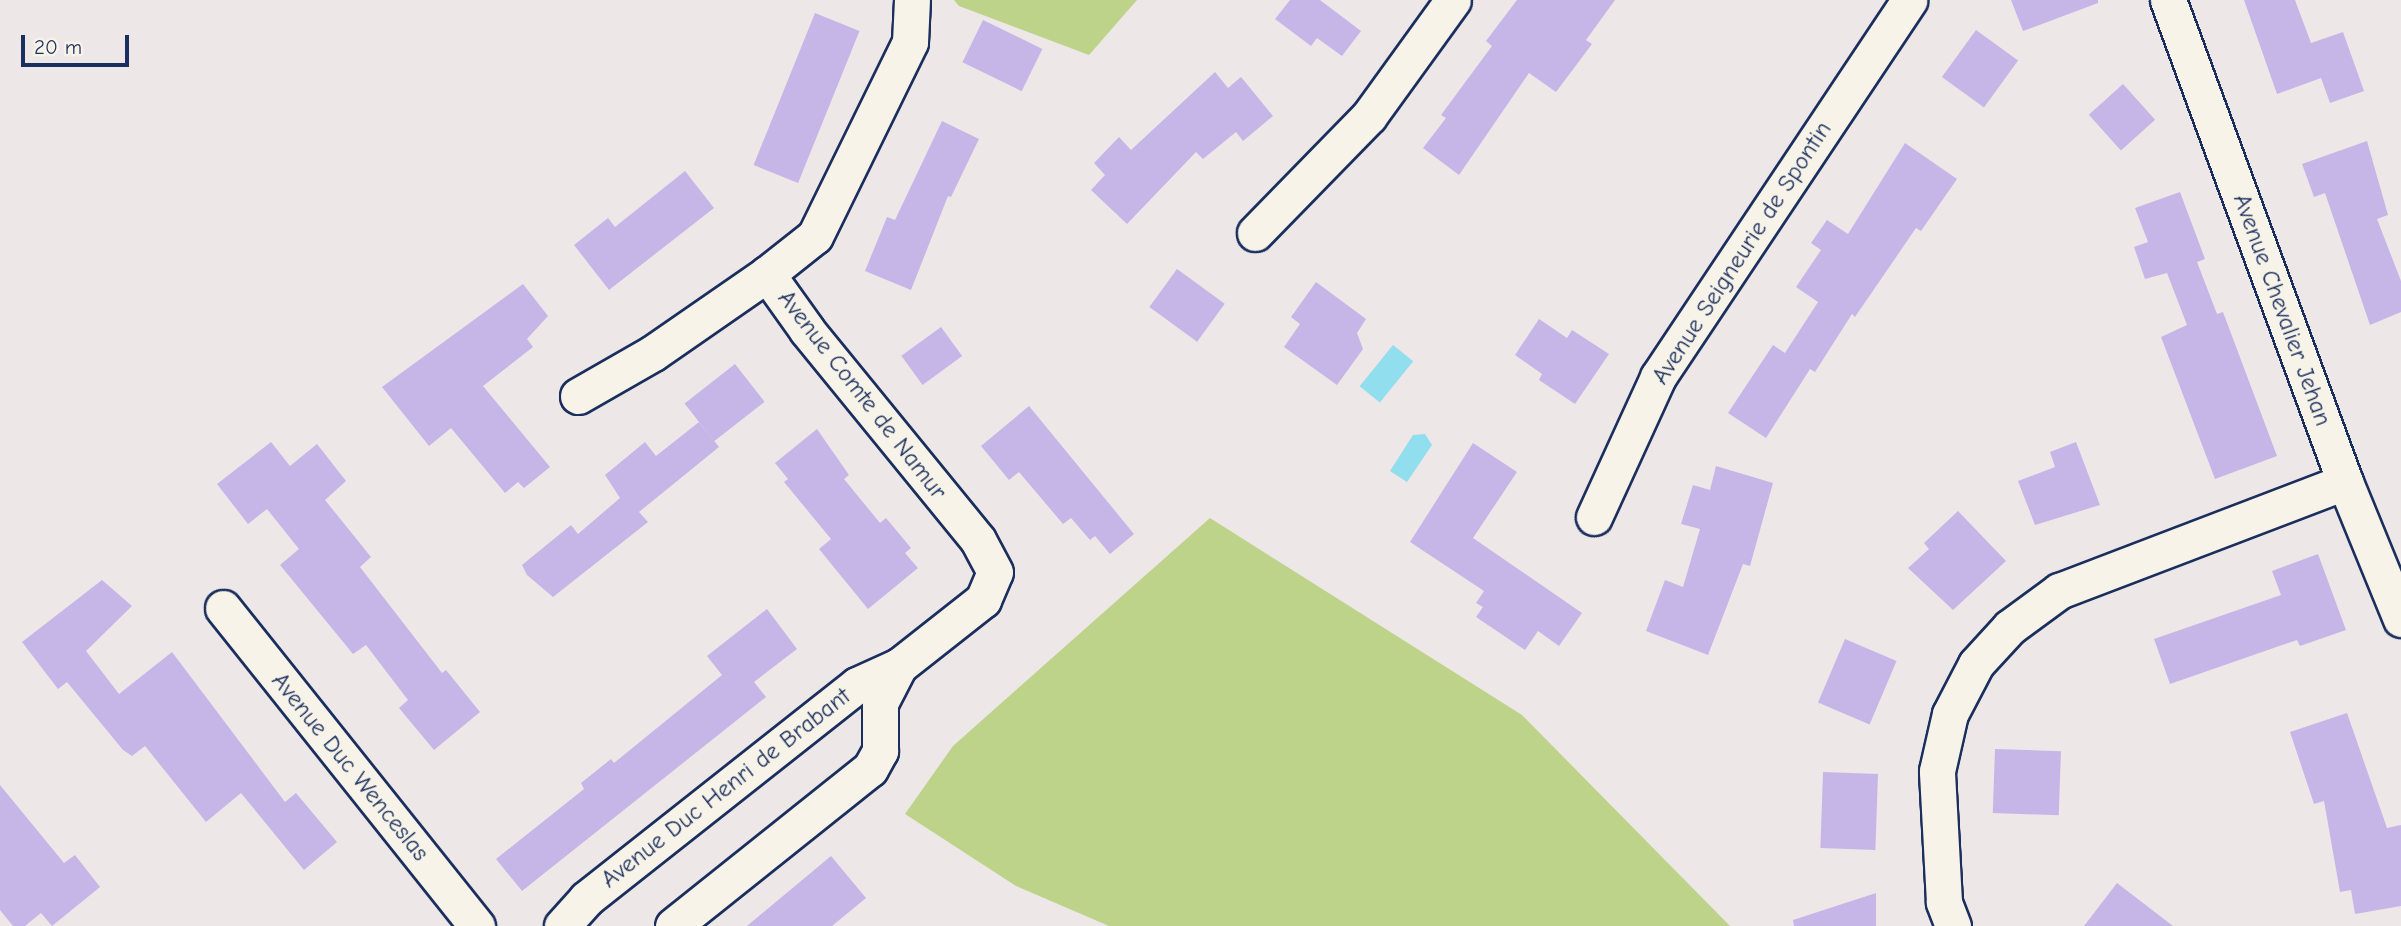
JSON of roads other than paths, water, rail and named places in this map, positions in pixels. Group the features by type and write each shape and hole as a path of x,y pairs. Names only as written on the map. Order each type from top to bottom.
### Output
{"street":[{"name":"Avenue Comte de Namur","path":"912,0 910,42 815,236 767,274 807,330 978,540 995,572"},
{"path":"1255,233 1369,116 1453,0"},
{"name":"Avenue Seigneurie de Spontin","path":"1594,517 1658,377 1909,0"},
{"name":"Avenue Chevalier Jehan","path":"2168,0 2345,482 2401,619"},
{"path":"578,396 653,353 767,274"},
{"path":"1953,926 1944,902 1937,771 1950,714 1976,664 2010,627 2059,591 2345,482"},
{"name":"Avenue Duc Henri de Brabant","path":"562,926 586,899 857,685 900,666 983,600 995,572"},
{"name":"Avenue Duc Wenceslas","path":"223,608 477,926"},
{"name":"Avenue Duc Henri de Brabant","path":"673,926 870,769 880,751 880,703 900,666"}],"water":[{"path":"1393,345 1413,361 1380,403 1360,386"},
{"path":"1425,434 1432,445 1407,482 1390,471 1413,435"}]}
